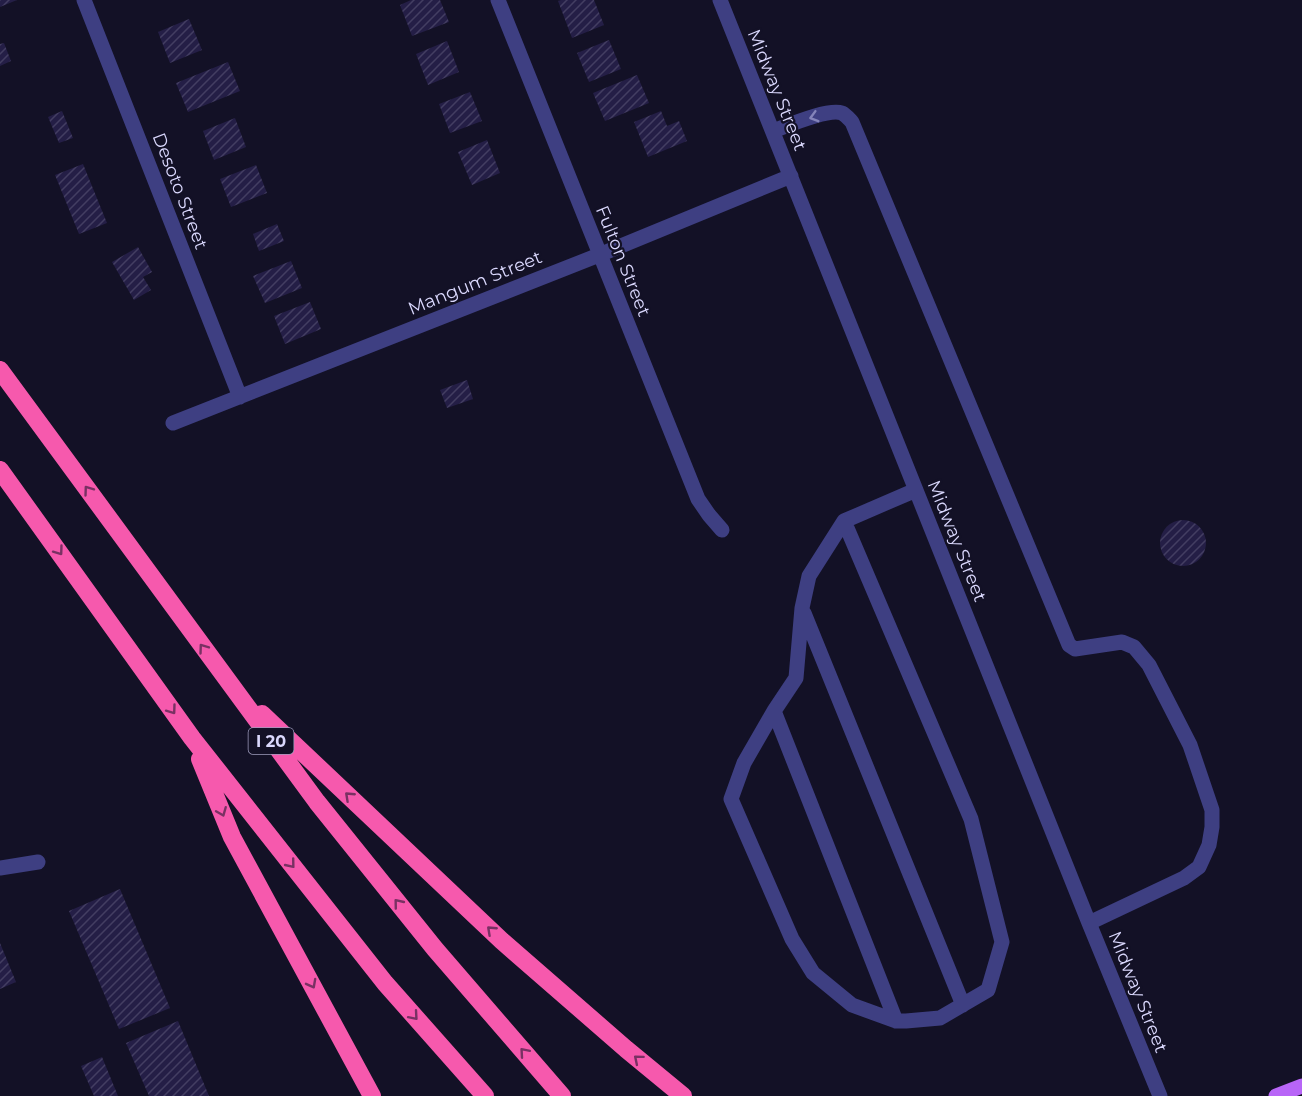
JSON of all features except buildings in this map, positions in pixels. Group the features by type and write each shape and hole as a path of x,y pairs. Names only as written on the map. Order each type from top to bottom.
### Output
{"highway":[{"name":"I 20","path":"0,370 317,802 435,949 562,1096"},
{"path":"0,470 192,738 386,983 485,1096"},
{"path":"227,680 502,941 683,1096"},
{"path":"192,738 232,837 372,1096"}],"main road":[{"path":"1276,1096 1302,1086"}],"street":[{"name":"Desoto Street","path":"84,0 240,397"},
{"name":"Fulton Street","path":"498,0 698,499 722,530"},
{"name":"Midway Street","path":"720,0 1160,1096"},
{"path":"772,131 834,112 848,116 1069,645 1075,649 1122,642 1134,647 1149,665 1190,745 1212,810 1209,845 1199,867 1184,878 1089,923"},
{"name":"Mangum Street","path":"173,423 599,255 791,176"},
{"path":"844,521 971,819 1002,942 988,990 940,1018 896,1021 852,1005 813,973 792,939 731,800 744,763 796,678 802,608 809,576 844,521 916,490"},
{"path":"802,608 963,1005"},
{"path":"774,711 896,1021"},
{"path":"0,868 38,862"}]}
